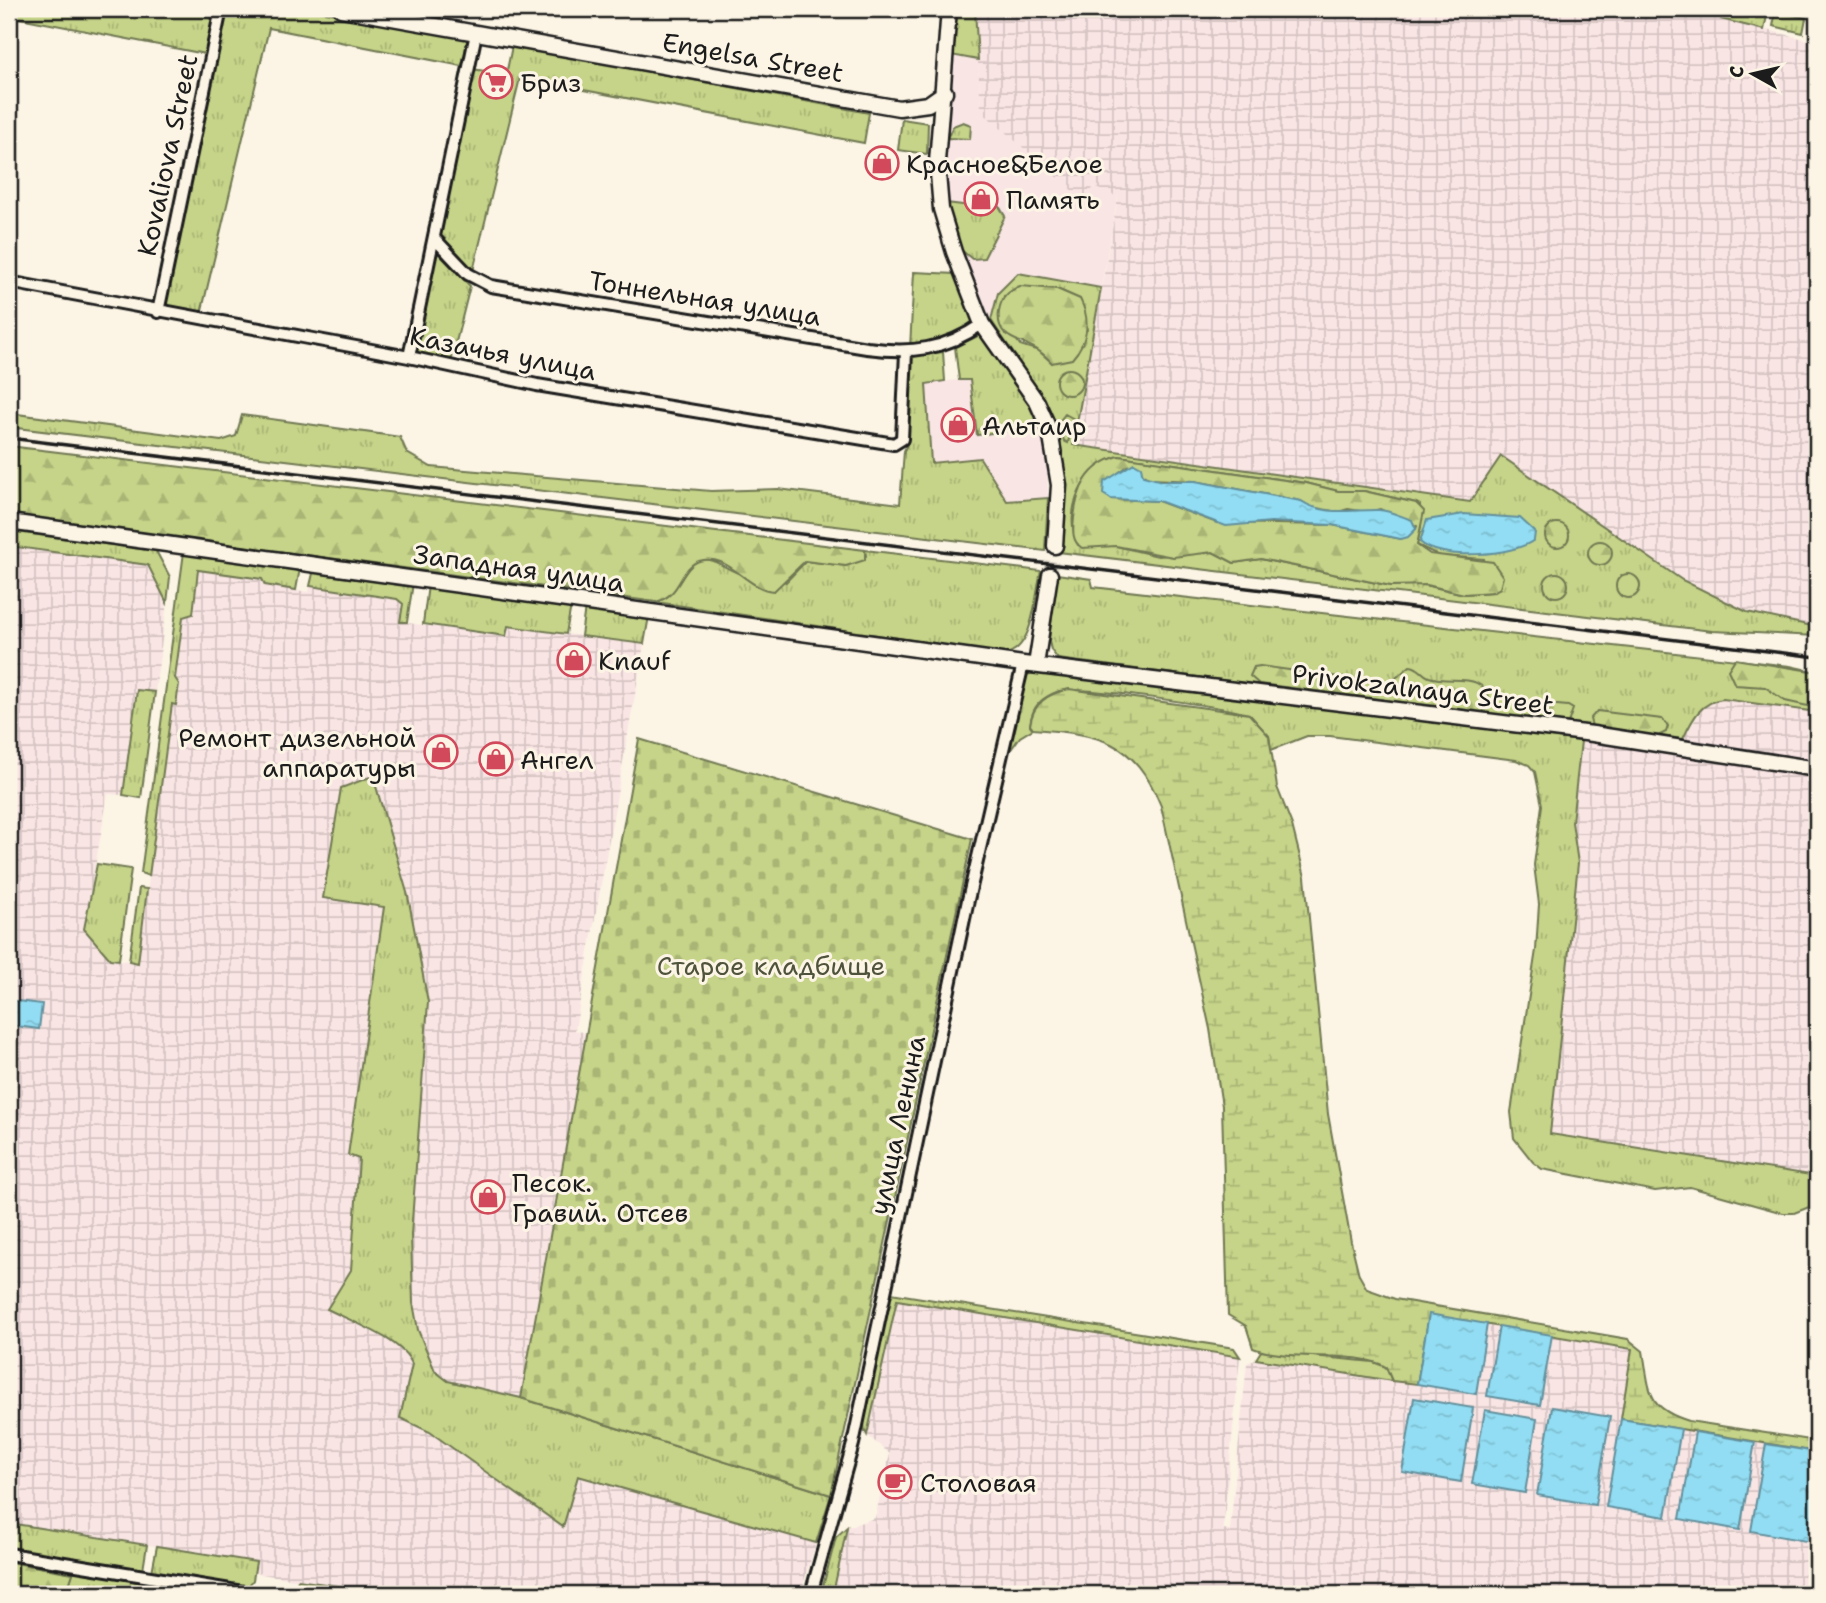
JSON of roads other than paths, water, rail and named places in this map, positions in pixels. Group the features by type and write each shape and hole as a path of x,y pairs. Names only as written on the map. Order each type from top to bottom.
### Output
{"main road":[{"name":"Engelsa Street","path":"341,9 899,108 928,104 945,92"},
{"path":"950,9 937,162 941,209 982,324 1037,402 1050,431 1059,485 1055,545"},
{"name":"Западная улица","path":"9,522 1029,665"},
{"path":"1029,665 1051,575"},
{"name":"Privokzalnaya Street","path":"1029,665 1594,734 1817,769"}],"street":[{"name":"Kovaliova Street","path":"158,312 221,9"},
{"path":"409,357 476,33"},
{"name":"Тоннельная улица","path":"434,238 468,274 491,286 906,352 954,342 982,324"},
{"name":"Казачья улица","path":"9,282 409,357 537,385 894,444 902,439 906,352"},
{"name":"улица Ленина","path":"811,1594 853,1444 968,900 1029,665"},
{"path":"9,1554 255,1594"}],"water":[{"path":"1134,463 1141,467 1143,476 1162,481 1195,481 1301,501 1330,511 1383,510 1412,520 1416,529 1408,537 1401,539 1332,525 1271,522 1226,526 1159,501 1111,499 1103,494 1104,482"},
{"path":"1464,514 1520,518 1535,532 1534,540 1510,550 1477,554 1443,552 1420,542 1427,520"},
{"path":"9,1000 42,1004 39,1029 9,1025"},
{"path":"1429,1314 1487,1324 1476,1394 1417,1384"},
{"path":"1499,1326 1552,1335 1540,1405 1487,1396"},
{"path":"1414,1398 1473,1408 1461,1482 1402,1472"},
{"path":"1552,1407 1610,1417 1595,1505 1537,1495"},
{"path":"1485,1410 1537,1419 1525,1493 1472,1484"},
{"path":"1621,1419 1681,1429 1666,1517 1606,1507"},
{"path":"1695,1432 1755,1442 1740,1530 1680,1519"},
{"path":"1766,1444 1817,1452 1817,1543 1751,1531"}],"tunnel":[{"path":"1050,575 1055,546"}],"railway":[{"path":"9,438 1817,657"}],"place":[{"name":"Бриз","path":"496,82"},
{"name":"Красное&Белое","path":"882,163"},
{"name":"Память","path":"981,199"},
{"name":"Альтаир","path":"958,425"},
{"name":"Knauf","path":"574,660"},
{"name":"Ремонт дизельной аппаратуры","path":"441,752"},
{"name":"Ангел","path":"496,759"},
{"name":"Песок. Гравий. Отсев","path":"488,1197"},
{"name":"Столовая","path":"895,1482"}],"park label":[{"name":"Старое кладбище","path":"771,965"}]}
